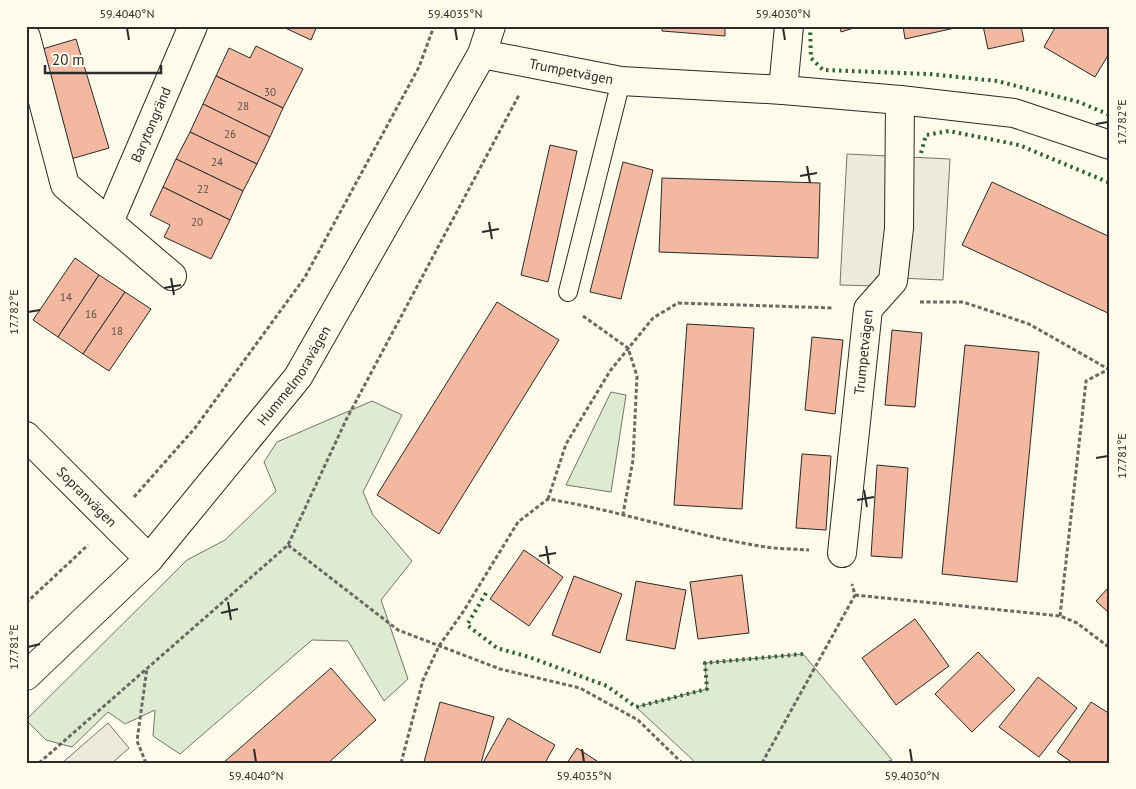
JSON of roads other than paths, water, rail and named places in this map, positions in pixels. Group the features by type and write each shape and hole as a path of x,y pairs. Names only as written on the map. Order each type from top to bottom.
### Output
{"street":[{"name":"Barytongränd","path":"109,222 193,26"},
{"name":"Hummelmoravägen","path":"26,676 149,559 298,377 482,54 491,26"},
{"path":"783,90 789,26"},
{"path":"26,36 65,185 172,276"},
{"name":"Trumpetvägen","path":"482,54 621,81 783,90 1014,112 1110,145"},
{"name":"Trumpetvägen","path":"842,553 868,309 893,281 899,228 900,100"},
{"name":"Sopranvägen","path":"26,436 149,559"}],"lane":[{"path":"568,292 621,81"}]}
